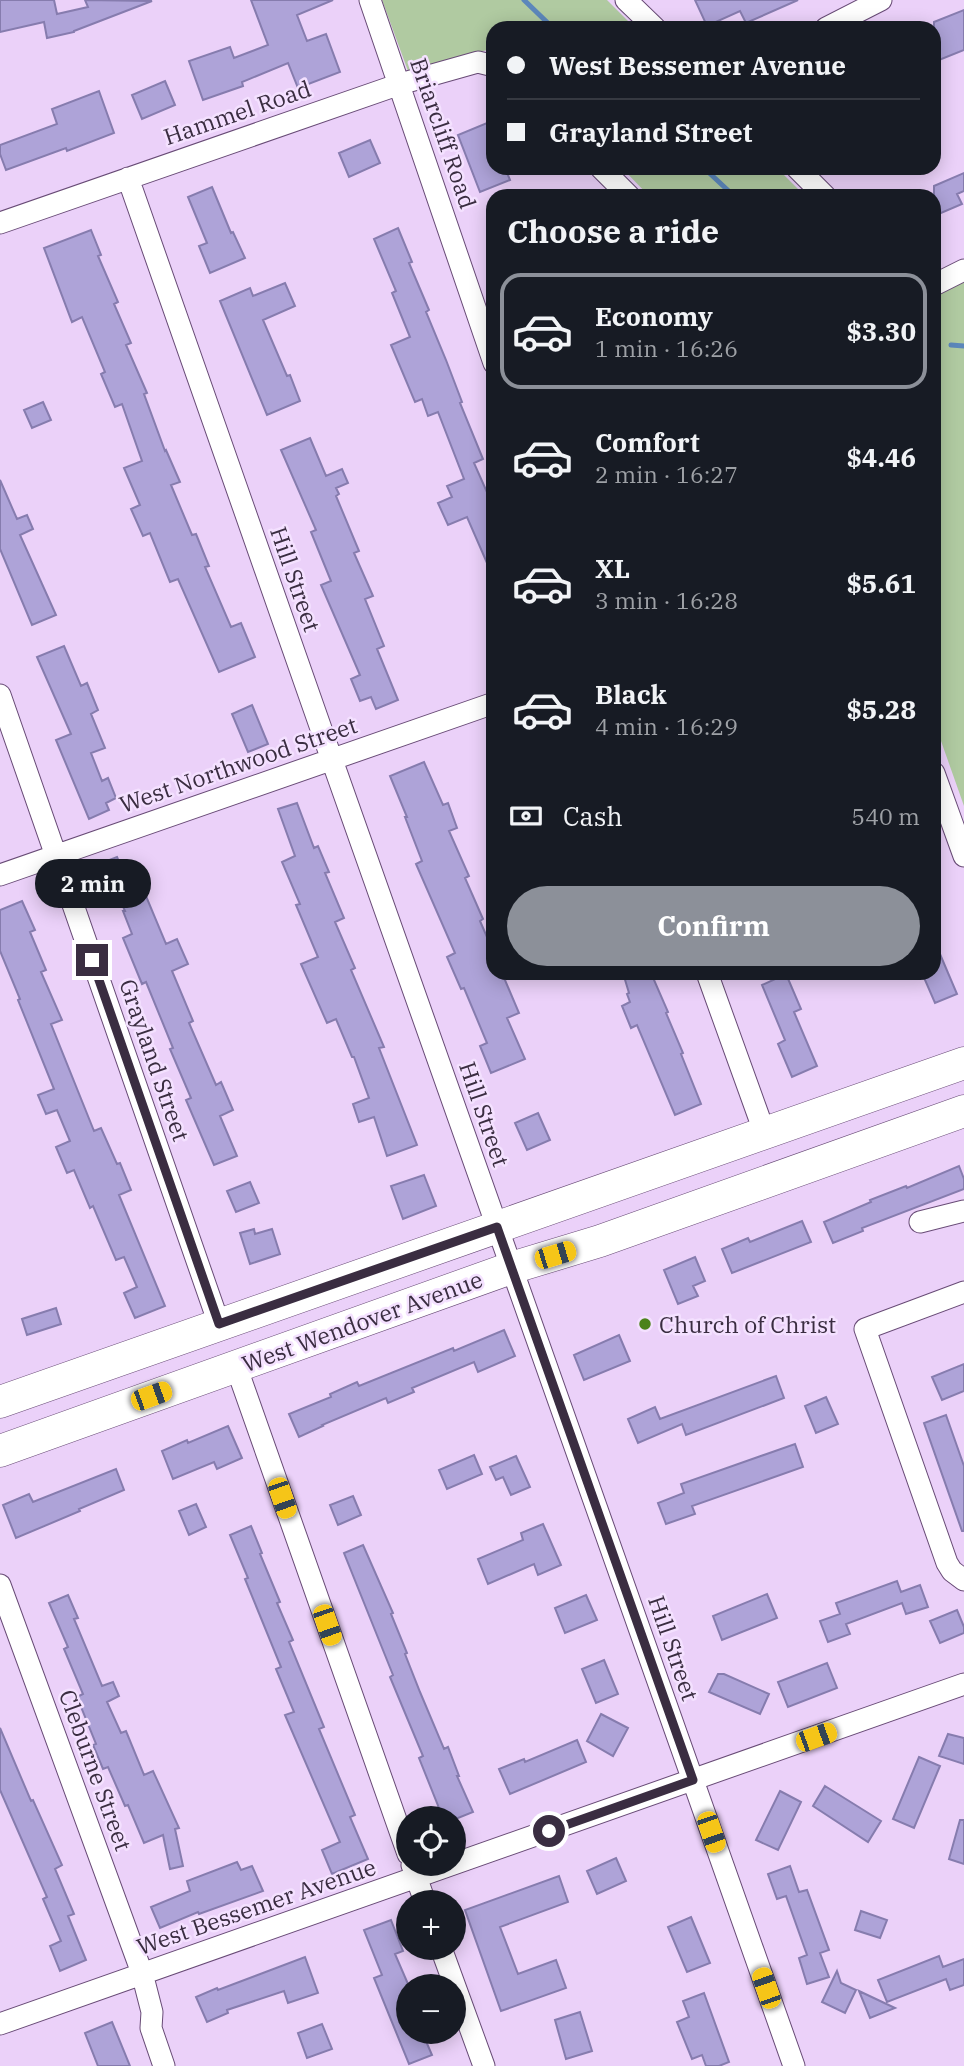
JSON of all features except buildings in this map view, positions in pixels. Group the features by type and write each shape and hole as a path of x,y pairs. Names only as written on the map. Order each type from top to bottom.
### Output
{"highway":[{"name":"West Wendover Avenue","path":"0,1402 964,1063"},
{"name":"West Wendover Avenue","path":"0,1451 511,1268 600,1241 964,1111"},
{"path":"130,1404 188,1363 211,1351 219,1343 219,1324"}],"street":[{"name":"Briarcliff Road","path":"370,0 486,339"},
{"path":"626,0 648,21"},
{"path":"840,21 881,0"},
{"name":"Hammel Road","path":"0,223 400,84 478,62 486,64"},
{"path":"608,175 622,189"},
{"path":"804,175 818,189"},
{"name":"Hill Street","path":"128,178 794,2066"},
{"path":"941,282 964,270"},
{"name":"Grayland Street","path":"0,695 219,1324"},
{"name":"West Northwood Street","path":"0,875 486,706"},
{"path":"941,792 964,856"},
{"path":"710,980 765,1135"},
{"path":"920,1222 964,1211"},
{"path":"964,1292 865,1329 947,1563 952,1571 964,1580"},
{"path":"236,1366 396,1820"},
{"name":"Cleburne Street","path":"0,1585 142,1973 152,2012 151,2028 164,2066"},
{"name":"West Bessemer Avenue","path":"466,1854 693,1780 964,1684"},
{"name":"West Bessemer Avenue","path":"0,2024 401,1876"},
{"path":"445,1960 484,2066"}],"green space":[{"path":"382,0 607,0 628,21 486,21 486,50 408,71"},
{"path":"629,175 784,175 798,189 642,189"},
{"path":"964,270 964,806 941,741 941,282"}],"waterway":[{"path":"524,0 546,21"},
{"path":"712,175 726,189"},
{"path":"951,345 964,346"}],"place":[{"name":"Church of Christ","path":"645,1324"}],"route":[{"path":"92,960 219,1324 497,1227 693,1780 549,1831"}]}
